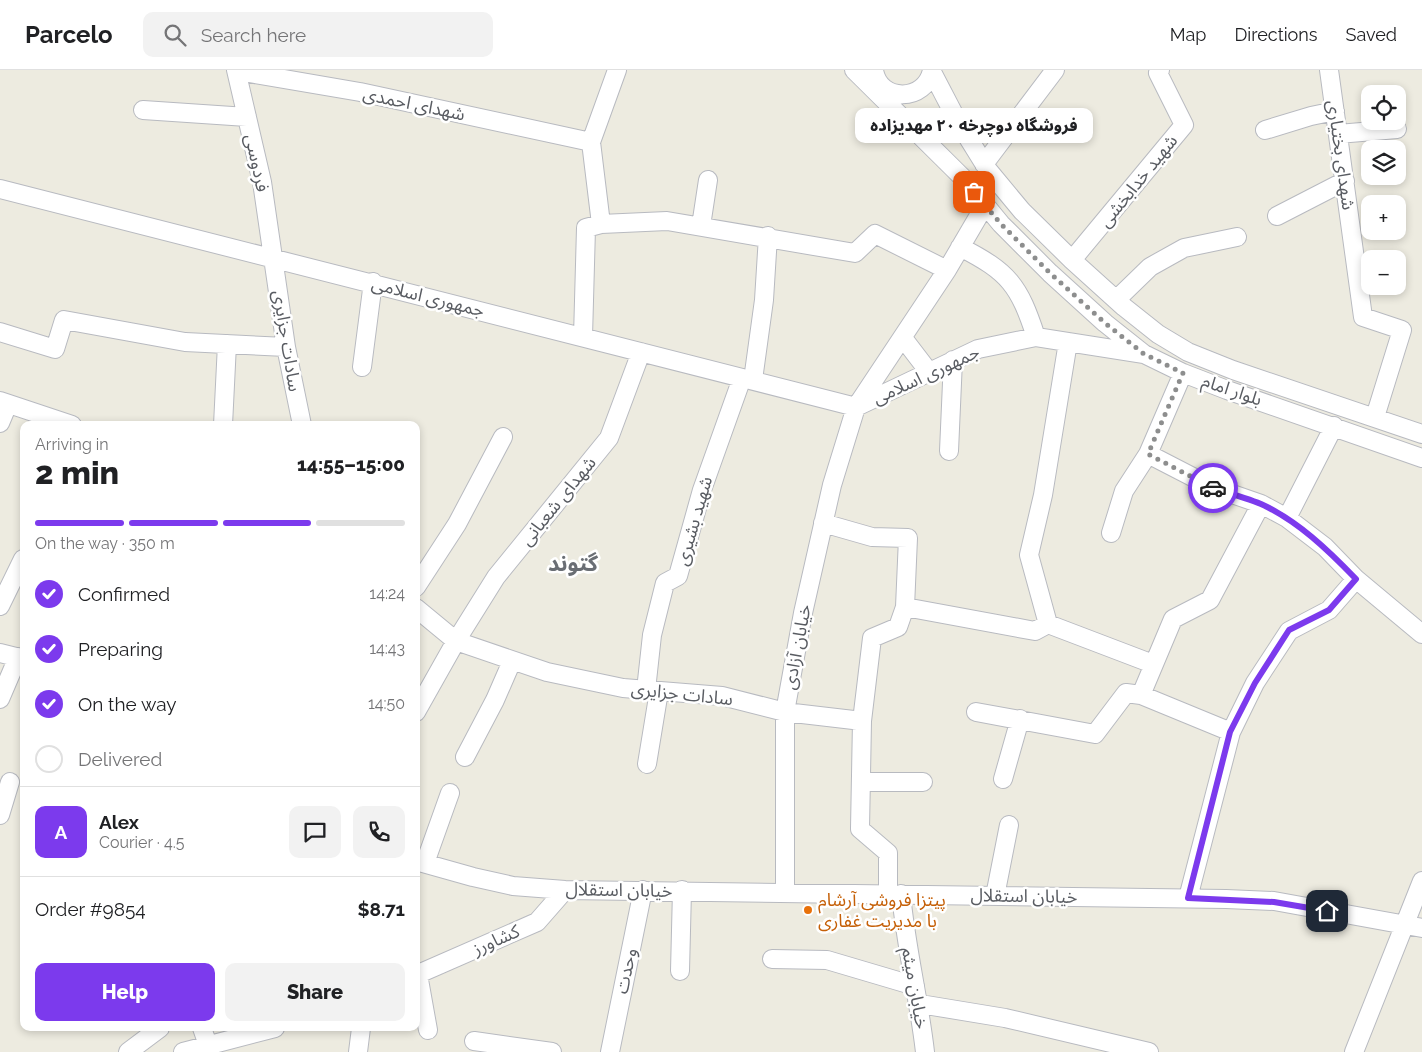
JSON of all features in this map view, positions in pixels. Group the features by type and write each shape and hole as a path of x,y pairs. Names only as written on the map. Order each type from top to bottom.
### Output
{"street":[{"path":"601,224 590,142 618,70"},
{"path":"854,70 877,79 894,94 906,95 918,91 928,84 932,71"},
{"name":"بلوار امام","path":"854,70 964,179 985,205 1050,273 1105,323 1144,354 1183,373 1422,458"},
{"path":"984,164 1055,70"},
{"name":"شهید خدابخشی","path":"1072,260 1184,125 1158,73 1160,70"},
{"name":"شهدای احمدی","path":"236,71 360,92 590,142"},
{"name":"فردوسی","path":"236,71 262,182 274,257"},
{"name":"بلوار امام","path":"932,71 957,120 984,164 1022,211 1116,300 1158,334 1188,352 1422,434"},
{"name":"شهدای بختیاری","path":"1332,72 1335,111 1363,317 1402,330 1374,417"},
{"path":"877,79 911,127"},
{"path":"143,110 247,118"},
{"path":"1265,130 1335,111"},
{"path":"1338,134 1384,130"},
{"path":"701,226 708,180"},
{"path":"1277,216 1345,181"},
{"name":"جمهوری اسلامی","path":"0,189 274,257 856,407 978,349 1036,337 1144,354"},
{"name":"جمهوری اسلامی","path":"856,407 947,270 985,205"},
{"path":"583,336 586,228 601,224 667,221 768,236 855,253 875,234 947,270"},
{"path":"747,379 764,300 768,236"},
{"path":"1116,300 1150,268 1184,248 1237,237"},
{"path":"960,247 997,268 1014,286 1026,309 1036,337"},
{"name":"سادات جزایری","path":"274,257 286,347 301,421"},
{"path":"362,367 372,282"},
{"path":"0,332 55,349 64,320 185,342 286,347"},
{"path":"903,338 929,372"},
{"path":"1048,624 1029,555 1042,495 1068,342"},
{"path":"223,421 227,344"},
{"name":"شهدای شعبانی","path":"420,705 456,641 496,577 609,438 641,352"},
{"path":"949,451 953,360"},
{"path":"1111,533 1124,491 1148,454 1183,373"},
{"name":"شهید بشیری","path":"653,690 652,635 665,583 678,576 702,490 747,379"},
{"path":"0,423 4,403 60,421"},
{"name":"خیابان آزادی","path":"785,892 785,712 802,612 832,485 856,407"},
{"path":"1287,518 1334,426"},
{"path":"420,581 457,524 503,437"},
{"path":"1148,454 1212,487 1262,504 1287,518 1325,547 1356,579 1422,634"},
{"path":"1142,695 1153,664 1173,619 1210,600 1262,504"},
{"path":"823,523 872,537 908,538 905,607 898,627 872,638 862,721"},
{"path":"0,606 20,565"},
{"path":"1188,898 1230,732 1255,683 1289,630 1329,610 1356,579"},
{"path":"905,607 1035,630 1048,624 1153,664"},
{"name":"سادات جزایری","path":"420,611 456,641 546,672 623,688 722,696 785,712 862,721"},
{"path":"0,653 20,658"},
{"path":"0,699 20,660"},
{"path":"465,757 495,700 512,660"},
{"path":"647,764 653,690"},
{"path":"976,712 1094,734 1126,692 1142,695 1230,732"},
{"path":"1003,779 1020,719"},
{"name":"خیابان میثم","path":"862,721 860,829 888,854 920,1004 925,1052"},
{"path":"0,815 11,782"},
{"path":"861,782 924,782"},
{"path":"421,862 450,792"},
{"path":"995,896 1009,825"},
{"name":"خیابان استقلال","path":"421,862 513,886 565,890 682,890 1188,898 1274,902 1413,927"},
{"path":"1354,1052 1413,927 1422,881"},
{"name":"کشاورز","path":"420,974 537,922 565,890"},
{"name":"وحدت","path":"610,1052 643,890"},
{"path":"680,971 682,890"},
{"path":"772,959 827,960 916,986"},
{"path":"420,990 428,1030"},
{"path":"920,1004 1006,1018 1149,1052"},
{"path":"128,1052 156,1031"},
{"path":"203,1031 208,1045"},
{"path":"183,1052 208,1045 233,1045 268,1031"},
{"path":"358,1052 361,1031"},
{"path":"474,1041 552,1052"}],"way so far":[{"path":"974,192 1001,224 1050,273 1105,323 1144,354 1183,373 1148,454 1213,488"}],"place":[{"name":"فروشگاه دوچرخه ۲۰ مهدیزاده","path":"974,192"},
{"name":"پیتزا فروشی آرشام با مدیریت غفاری","path":"808,910"}],"district":[{"name":"گتوند","path":"573,563"}],"route":[{"path":"1213,488 1262,504 1287,518 1325,547 1356,579 1329,610 1289,630 1255,683 1230,732 1188,898 1274,902 1327,911"}]}
